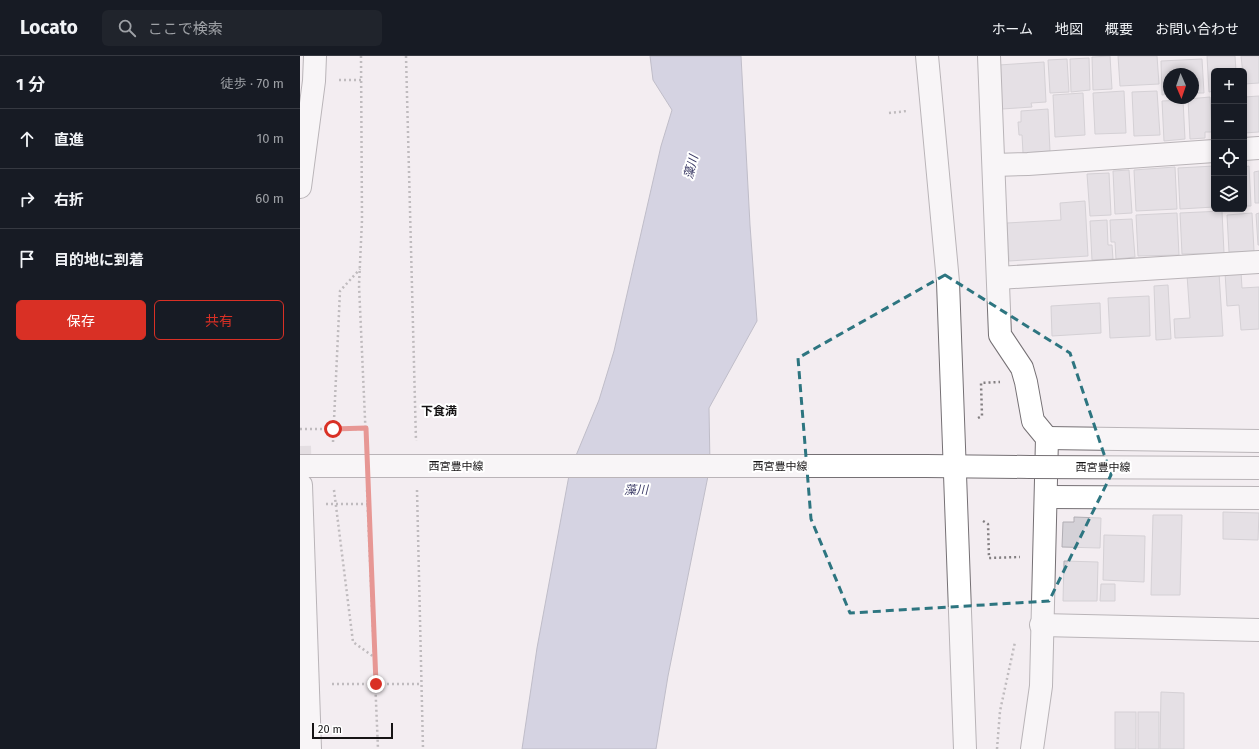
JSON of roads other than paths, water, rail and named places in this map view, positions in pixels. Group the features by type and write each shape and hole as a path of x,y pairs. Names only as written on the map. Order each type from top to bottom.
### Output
{"street":[{"path":"300,187 307,80 315,56"},
{"path":"927,56 948,282 956,466 965,749"},
{"path":"989,56 1000,335 1022,368 1033,421 1047,438 1047,497 1041,625 1040,686 1032,749"},
{"path":"1247,149 1259,148"},
{"path":"994,164 1028,164 1211,151"},
{"path":"998,278 1259,262"},
{"path":"1047,438 1259,441"},
{"name":"西宮豊中線","path":"300,486 382,466 956,466 1259,468"},
{"path":"300,486 305,671 310,749"},
{"path":"1047,497 1259,498"},
{"path":"1041,625 1259,630"}],"water":[{"name":"藻川","path":"650,56 741,56 750,225 757,321 709,408 710,466 668,676 656,749 522,749 537,648 570,470 599,400 614,351 661,146 672,110 653,80"}],"tunnel":[{"path":"300,446 301,485"}],"district":[{"name":"下食満","path":"439,411"}]}
